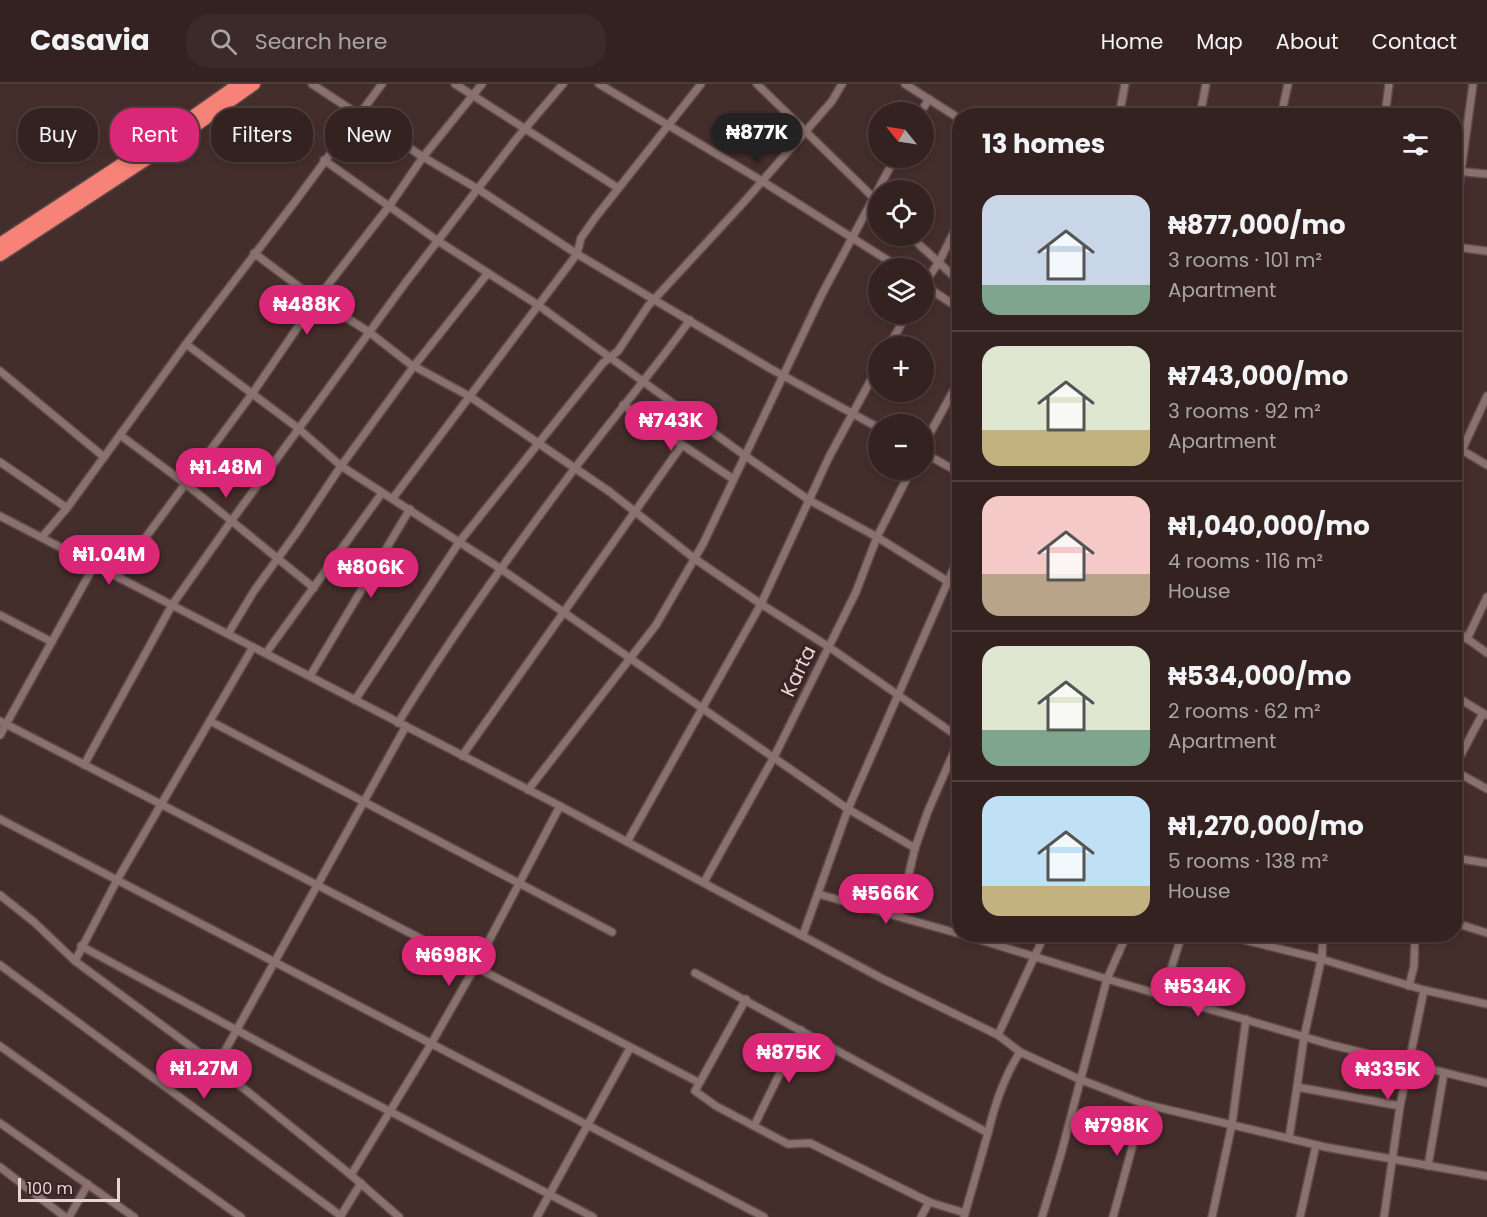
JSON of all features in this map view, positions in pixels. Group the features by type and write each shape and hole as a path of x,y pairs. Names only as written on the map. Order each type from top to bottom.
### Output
{"highway":[{"path":"0,244 222,89 239,84"},
{"path":"0,255 168,145 254,84"}],"street":[{"path":"312,84 348,108"},
{"path":"364,108 382,84"},
{"path":"455,84 618,188"},
{"path":"117,576 252,394 317,299 390,205 423,157 482,84"},
{"path":"84,765 172,605 231,520 438,241 526,128 564,84"},
{"path":"599,84 762,181 885,258"},
{"path":"393,498 577,254 581,238 618,188 700,84"},
{"path":"757,84 868,191"},
{"path":"355,700 460,541 603,363 618,351 648,306 806,131 832,101 842,84"},
{"path":"905,84 952,114"},
{"path":"1120,108 1125,84"},
{"path":"1202,108 1206,84"},
{"path":"1283,108 1288,84"},
{"path":"1386,108 1389,84"},
{"path":"1462,148 1473,84"},
{"path":"412,150 478,189 577,254 783,376 868,422"},
{"path":"42,537 67,508 324,160 438,241 538,305 809,500 877,537 952,584"},
{"path":"1462,171 1487,174"},
{"path":"528,790 656,625 695,559 822,294 868,214"},
{"path":"934,269 952,236"},
{"path":"921,246 952,274"},
{"path":"1462,248 1487,251"},
{"path":"254,253 317,299 369,332 414,366 469,396 575,468 695,559 829,647 952,733"},
{"path":"228,634 341,466 414,366 488,273"},
{"path":"934,291 952,303"},
{"path":"216,1067 364,803 418,691 501,569 575,468 690,320"},
{"path":"186,344 298,428 341,466 460,541 848,810 915,848"},
{"path":"0,371 104,457"},
{"path":"627,842 761,604 829,457 868,386"},
{"path":"934,426 952,393"},
{"path":"1487,396 1463,451 1487,465"},
{"path":"623,405 733,479"},
{"path":"120,435 186,484 314,588"},
{"path":"462,756 682,445"},
{"path":"934,459 952,469"},
{"path":"0,462 67,508"},
{"name":"Karta","path":"704,882 774,757 856,592 877,537 906,480"},
{"path":"266,653 382,493"},
{"path":"310,676 410,509"},
{"path":"0,516 560,806 883,979 998,1035 1020,1052 1079,1079 1144,1104 1316,1145 1487,1176"},
{"path":"0,735 3,723 52,642 95,564"},
{"path":"803,935 848,810 952,572"},
{"path":"1467,639 1487,597"},
{"path":"0,615 52,642"},
{"path":"1462,635 1487,652"},
{"path":"75,961 117,880 253,646"},
{"path":"1462,700 1485,714 1462,754"},
{"path":"210,721 518,885 612,932"},
{"path":"3,723 698,1082"},
{"path":"899,916 915,848 931,802 952,756"},
{"path":"1462,775 1487,789"},
{"path":"351,1175 475,967 560,806"},
{"path":"0,819 764,1217"},
{"path":"1462,859 1487,864"},
{"path":"818,894 952,932"},
{"path":"0,895 34,921 75,961 216,1067 361,1183 399,1217"},
{"path":"1462,926 1487,933"},
{"path":"986,942 1304,1037 1408,1065 1487,1083"},
{"path":"998,1035 1042,942"},
{"path":"1042,1217 1107,980 1124,942"},
{"path":"1164,995 1180,942"},
{"path":"1252,942 1321,959 1424,990 1487,1004"},
{"path":"1289,1138 1304,1037 1321,959 1322,942"},
{"path":"1409,986 1414,966 1415,942"},
{"path":"81,946 593,1217"},
{"path":"0,965 340,1217 361,1183"},
{"path":"695,973 988,1133"},
{"path":"1384,1217 1400,1106 1424,990"},
{"path":"746,999 695,1091 716,1106 788,1144 810,1143 929,1202 964,1215 1000,1092 1020,1052"},
{"path":"1212,1217 1232,1124 1246,1019"},
{"path":"753,1126 801,1030"},
{"path":"0,1046 241,1217"},
{"path":"537,1217 630,1048"},
{"path":"1428,1166 1444,1072"},
{"path":"1297,1087 1400,1106"},
{"path":"1113,1217 1144,1104"},
{"path":"0,1123 134,1217"},
{"path":"1300,1217 1316,1145"},
{"path":"0,1167 67,1217 88,1184"},
{"path":"921,1217 929,1202"}]}
